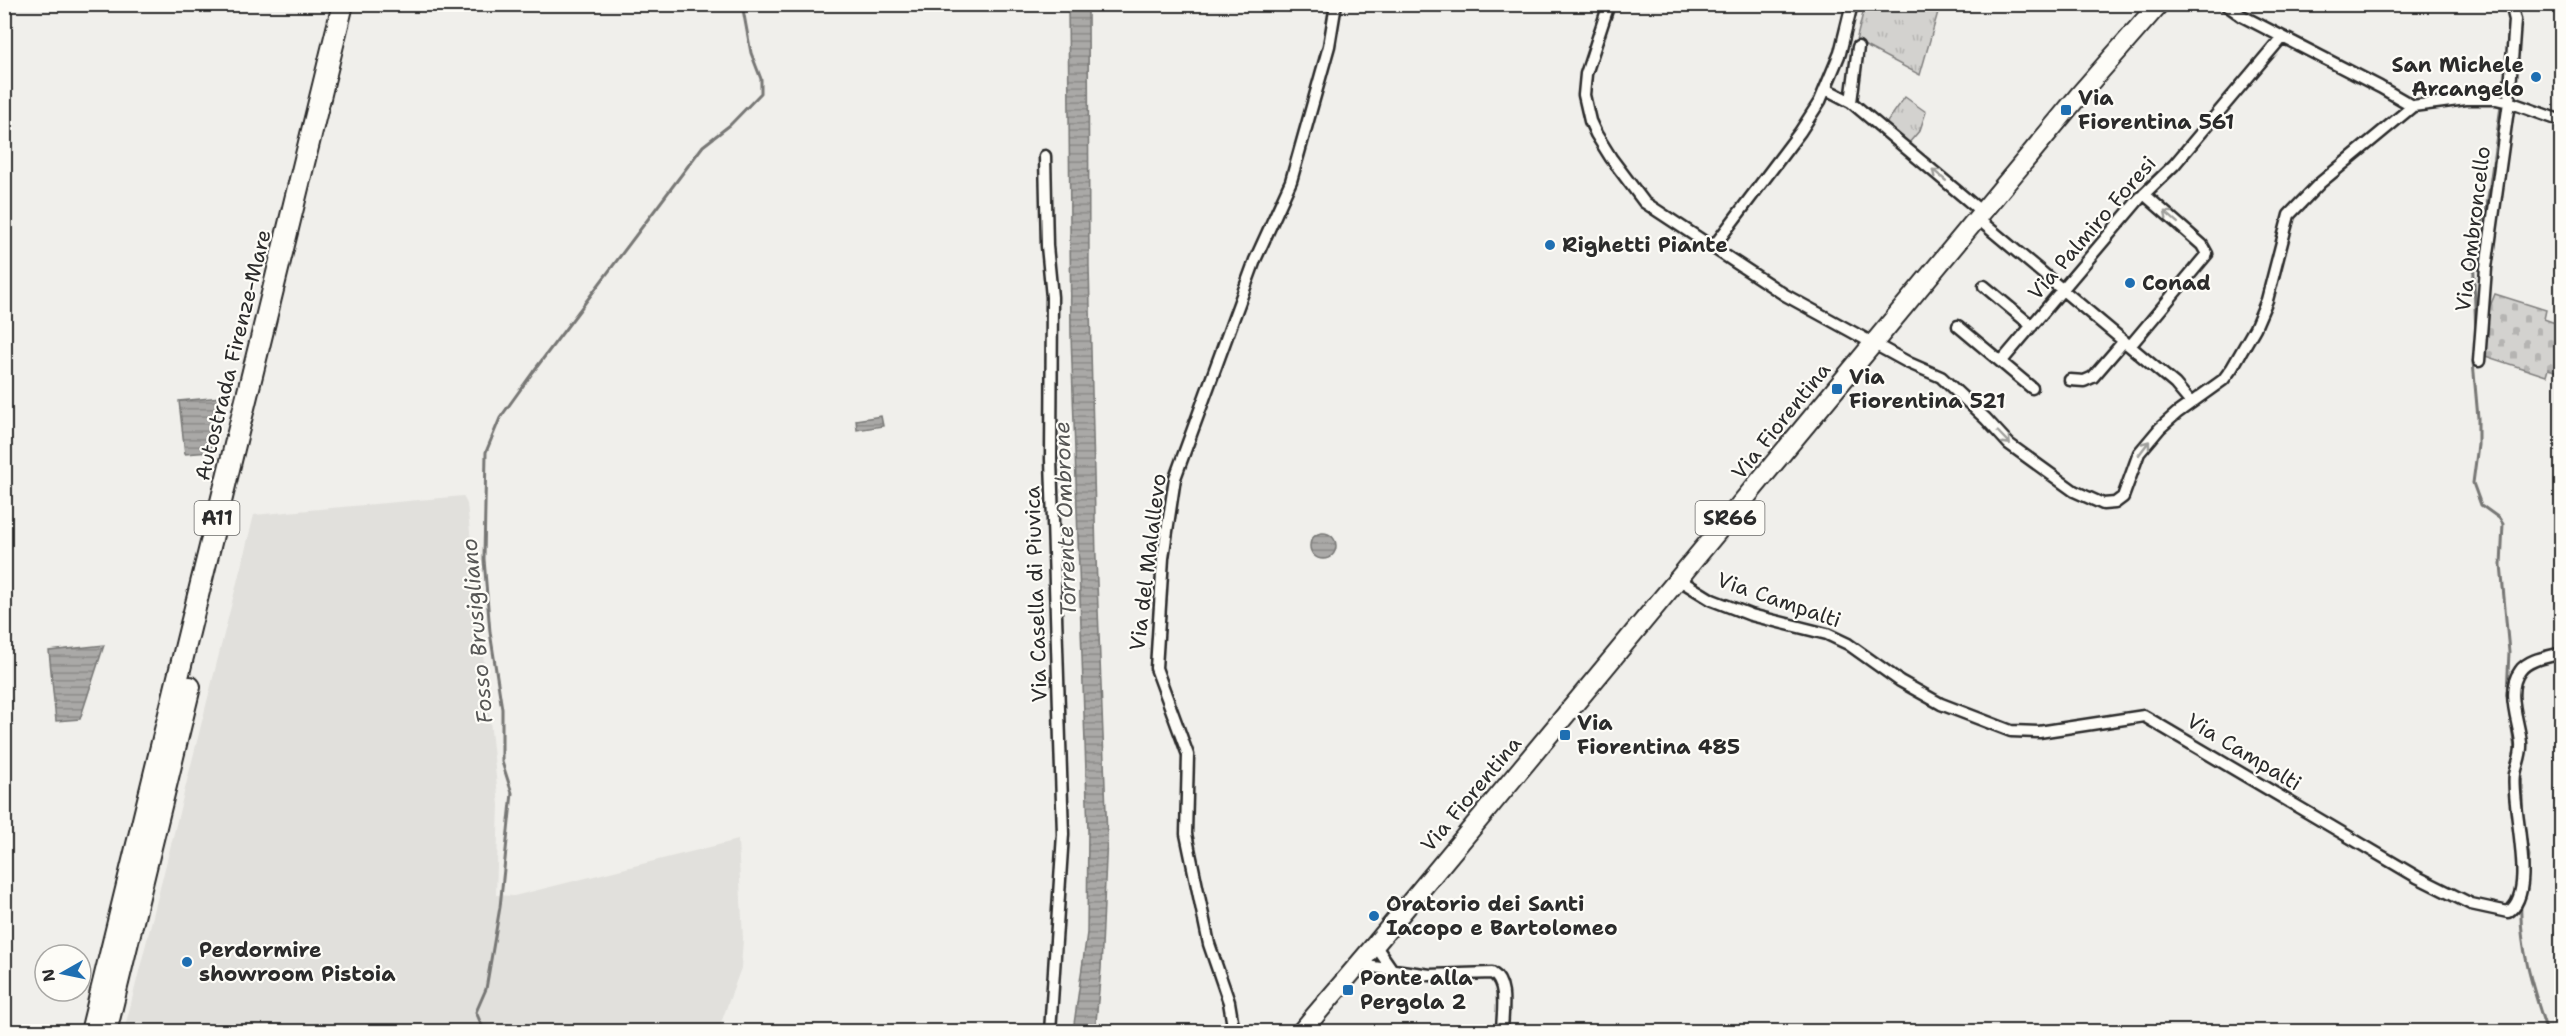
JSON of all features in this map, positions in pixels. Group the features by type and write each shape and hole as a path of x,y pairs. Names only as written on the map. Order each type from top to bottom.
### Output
{"highway":[{"name":"Autostrada Firenze-Mare","path":"91,1032 343,4"},
{"name":"Autostrada Firenze-Mare","path":"106,1032 357,4"}],"main road":[{"name":"Via Fiorentina","path":"1300,1032 1376,945 2080,94 2159,4"}],"street":[{"name":"Via del Malallevo","path":"1234,1032 1229,1002 1209,944 1186,834 1188,755 1155,668 1163,558 1175,478 1255,260 1292,181 1329,46 1336,4"},
{"path":"1609,4 1583,86 1590,121 1611,158 1644,202 1714,246 1785,295 1909,363 1941,377 2009,444 2074,491 2103,504 2115,503 2123,497 2139,453 2170,419 2223,380 2237,361 2254,328 2274,276 2283,234 2292,209 2320,183 2413,106 2474,98 2510,102 2562,121"},
{"path":"1714,246 1800,132 1826,89 1840,53 1852,4"},
{"path":"2225,4 2242,16 2413,106"},
{"name":"Via Ombroncello","path":"2479,361 2486,268 2510,102 2515,20 2511,4"},
{"name":"Via Palmiro Foresi","path":"2001,362 2282,37"},
{"path":"1851,102 1858,46"},
{"path":"1826,89 1851,102 2063,290 2182,390 2191,403"},
{"name":"Via Casella di Piuvica","path":"1045,156 1047,246 1053,297 1051,459 1063,834 1050,1032"},
{"path":"2070,380 2084,381 2093,377 2127,344 2206,257 2206,249 2144,194"},
{"path":"1984,286 2032,326"},
{"path":"1958,326 2032,388"},
{"name":"Via Campalti","path":"1678,579 1712,600 1751,615 1827,634 1848,644 1900,681 1941,704 2011,731 2039,732 2144,716 2417,876 2471,904 2502,912 2508,912 2517,904 2522,880 2515,774 2521,750 2514,684 2516,676 2524,666 2562,653"},
{"path":"1376,945 1393,971"},
{"path":"1359,965 1430,975 1487,973 1495,975 1502,986 1502,1032"}],"shaded area":[{"path":"1068,5 1088,5 1089,266 1096,558 1107,837 1101,969 1095,1032 1073,1031 1087,933 1088,831 1071,335"},
{"path":"221,397 210,452 185,454 179,401"},
{"path":"881,416 883,426 857,430 856,420"},
{"path":"463,496 467,504 499,805 496,895 514,896 738,840 743,939 741,968 718,1031 124,1031 254,515"},
{"path":"1323,533 1332,537 1336,546 1332,555 1323,559 1314,555 1310,546 1314,537"},
{"path":"104,645 80,719 56,721 49,651"}],"green space":[{"path":"1865,5 1940,5 1920,75 1856,41"},
{"path":"1905,97 1926,112 1920,130 1908,144 1885,125"},
{"path":"2495,294 2546,310 2544,319 2561,325 2561,373 2548,369 2546,376 2482,355 2483,324"}],"waterway":[{"name":"Fosso Brusigliano","path":"512,1032 482,1026 476,1012 486,989 500,907 512,793 502,762 502,709 490,632 484,559 486,452 500,418 703,146 730,125 761,93 761,79 751,53 742,4"},
{"path":"2476,337 2473,247 2486,213 2501,106"},
{"path":"2475,353 2473,362 2478,445 2473,483 2481,505 2499,518 2503,524 2501,565 2509,652 2507,694 2516,755"},
{"path":"2522,776 2522,810"},
{"path":"2524,831 2529,856 2527,872"},
{"path":"2521,902 2525,952 2547,1032"}],"place":[{"name":"San Michele Arcangelo","path":"2536,77"},
{"name":"Via Fiorentina 561","path":"2066,110"},
{"name":"Righetti Piante","path":"1550,245"},
{"name":"Conad","path":"2130,283"},
{"name":"Via Fiorentina 521","path":"1837,389"},
{"name":"Via Fiorentina 485","path":"1565,735"},
{"name":"Oratorio dei Santi Iacopo e Bartolomeo","path":"1374,916"},
{"name":"Perdormire showroom Pistoia","path":"187,962"},
{"name":"Ponte alla Pergola 2","path":"1348,990"}],"water label":[{"name":"Torrente Ombrone","path":"1065,519"}]}
